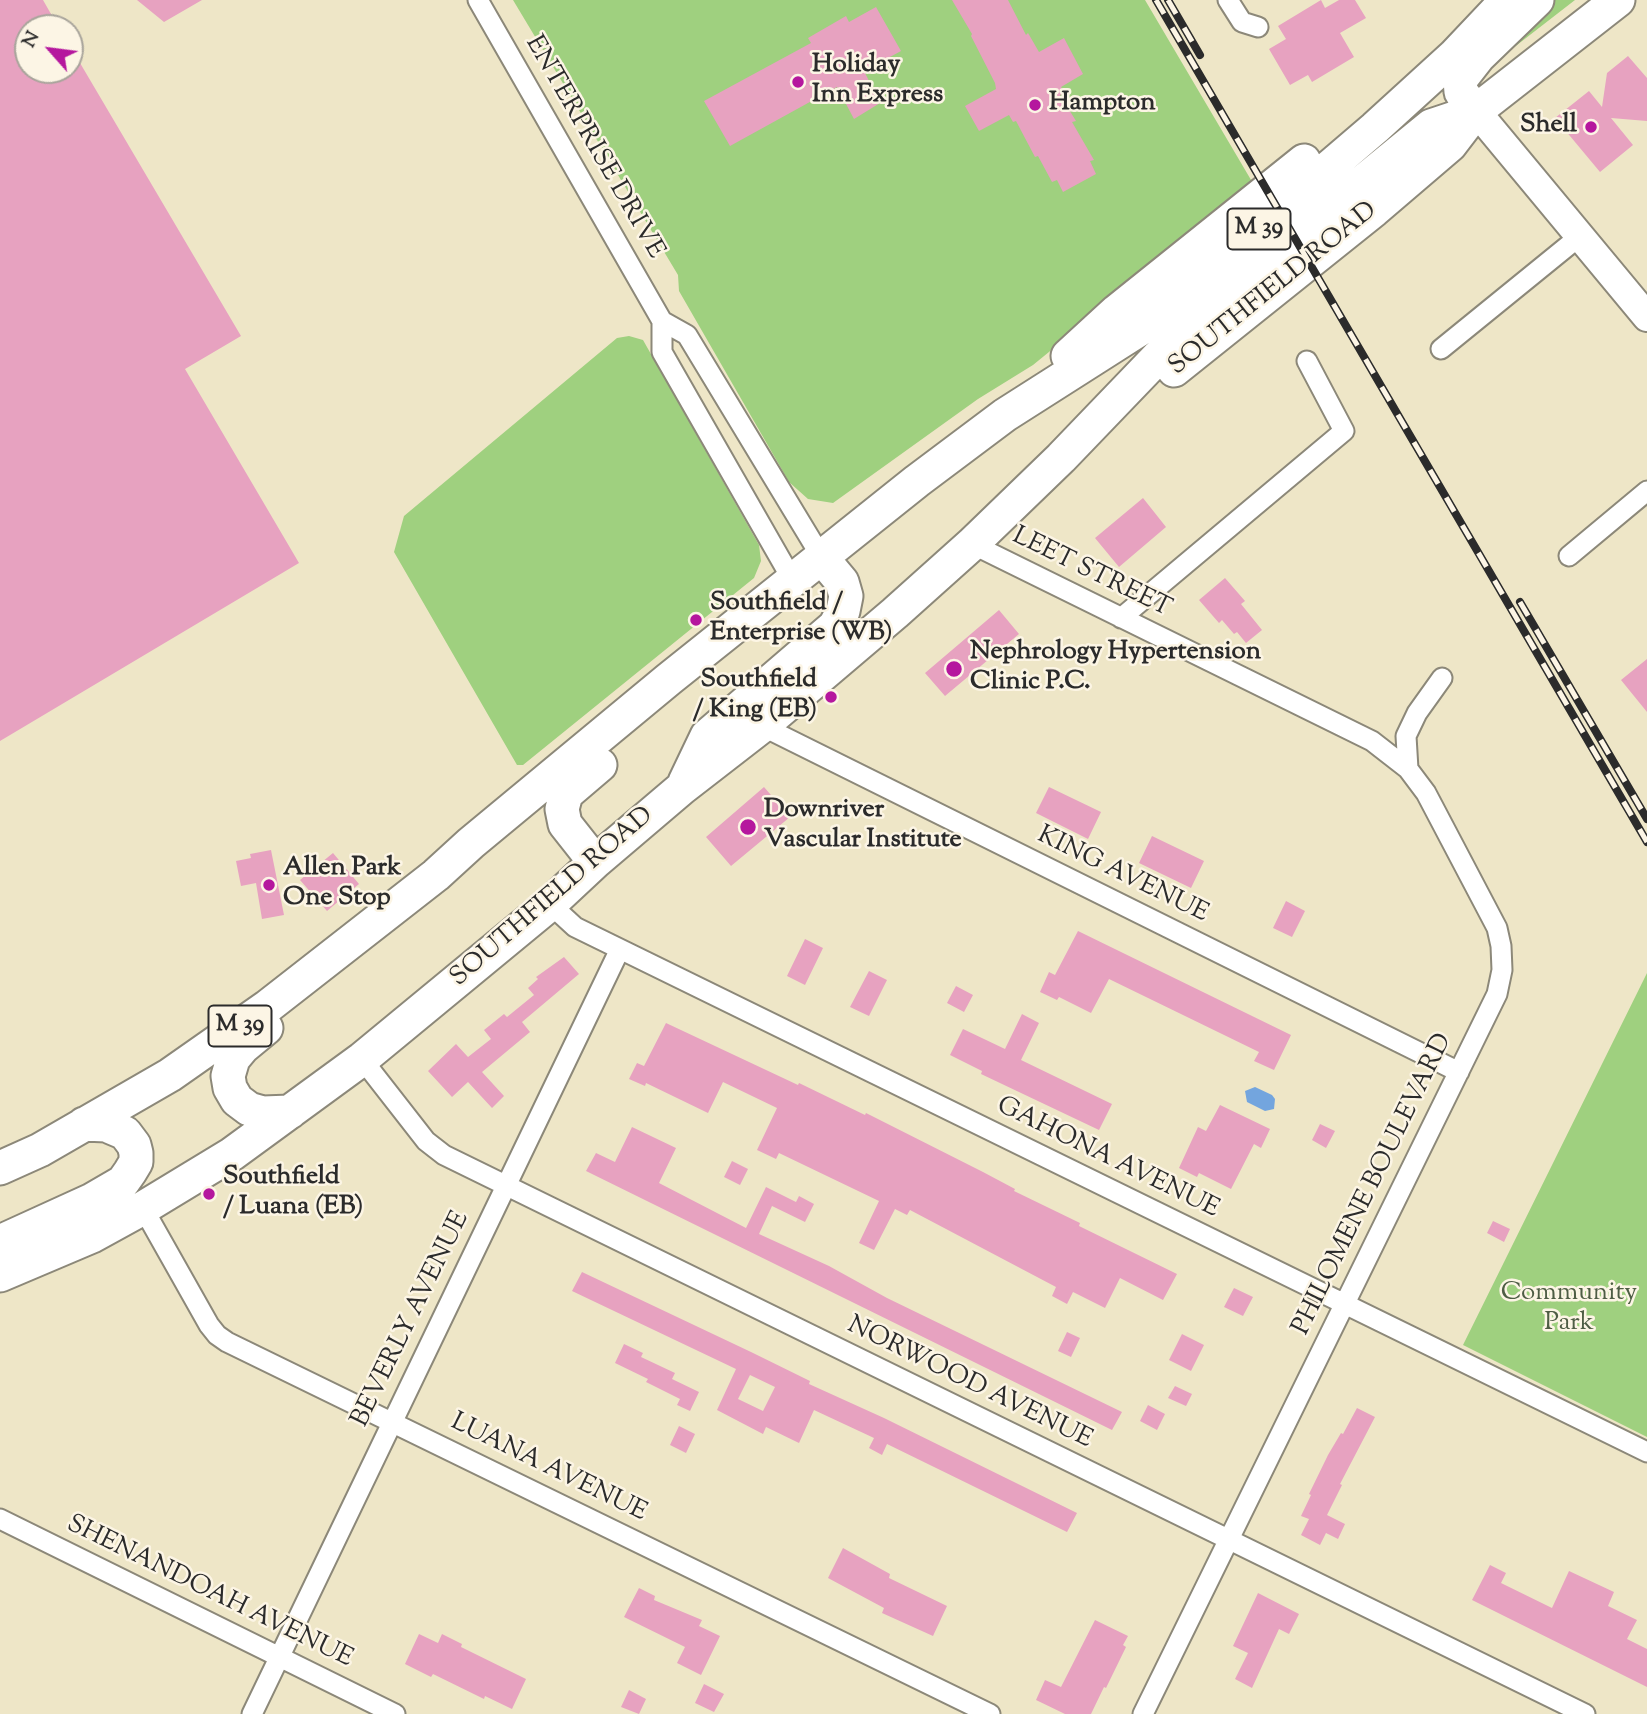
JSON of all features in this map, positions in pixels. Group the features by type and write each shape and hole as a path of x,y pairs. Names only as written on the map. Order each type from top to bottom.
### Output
{"highway":[{"path":"1476,111 1461,92 1460,80 1478,57 1537,0"},
{"name":"SOUTHFIELD ROAD","path":"0,1275 92,1236 142,1208 232,1154 362,1059 550,904 682,788 762,726 972,544 1061,458 1374,210 1450,145 1476,111 1618,0"},
{"name":"M 39","path":"3,1168 40,1150 170,1075 267,1007 436,875 505,815 782,589 917,481 1005,415 1117,311 1287,176 1443,42 1493,5"},
{"path":"682,788 706,736 835,626 843,611 846,596 842,582 822,558"},
{"path":"595,862 565,824 562,809 566,794 731,654 782,589"},
{"path":"290,1112 263,1113 249,1109 237,1100 230,1088 228,1076 233,1059 254,1037 362,954 412,905 436,875"},
{"path":"0,1242 92,1200 123,1182 136,1162 134,1145 125,1133 106,1125 84,1124"}],"main road":[{"path":"1476,111 1647,317"}],"street":[{"name":"ENTERPRISE DRIVE","path":"478,0 662,321 662,352 782,589"},
{"path":"1228,0 1242,22 1258,27"},
{"path":"1441,349 1580,236"},
{"name":"ENTERPRISE DRIVE","path":"662,321 687,335 822,558"},
{"path":"1121,618 1343,431 1307,361"},
{"path":"1569,556 1647,491"},
{"name":"LEET STREET","path":"972,544 1373,741 1408,769"},
{"path":"1408,769 1406,736 1417,713 1442,678"},
{"name":"KING AVENUE","path":"762,726 1459,1072"},
{"name":"PHILOMENE BOULEVARD","path":"1143,1714 1497,994 1502,970 1501,946 1490,912 1426,793 1408,769"},
{"name":"GAHONA AVENUE","path":"550,904 575,928 1647,1452"},
{"name":"BEVERLY AVENUE","path":"251,1714 620,949"},
{"name":"NORWOOD AVENUE","path":"362,1059 433,1147 506,1186 1586,1714"},
{"name":"LUANA AVENUE","path":"142,1208 217,1335 990,1714"},
{"name":"SHENANDOAH AVENUE","path":"0,1519 395,1714"}],"green space":[{"path":"513,0 1145,0 1254,185 1033,365 978,399 833,503 808,499 789,482 679,291 678,275"},
{"path":"1550,0 1575,0 1468,83"},
{"path":"629,336 643,340 759,545 761,561 754,578 523,765 517,765 394,552 404,516 617,338"},
{"name":"Community Park","path":"1647,973 1647,1437 1463,1345"}],"water":[{"path":"1255,1087 1272,1095 1275,1099 1274,1109 1265,1111 1247,1102 1245,1091"}],"building":[{"path":"0,0 43,0 51,14 14,14 14,84 84,84 84,70 241,336 185,369 299,563 0,741"},
{"path":"137,0 202,0 164,22"},
{"name":"Hampton","path":"952,0 1008,0 1026,35 1028,33 1039,52 1064,38 1083,74 1061,87 1065,93 1060,95 1076,121 1072,122 1094,160 1090,161 1096,174 1063,192 1057,180 1052,182 1016,121 1013,122 1009,115 979,131 965,106 996,89 995,83 972,34"},
{"path":"1321,0 1325,8 1339,0 1355,0 1366,18 1340,33 1354,57 1312,82 1308,75 1290,85 1269,49 1286,39 1278,26"},
{"name":"Holiday Inn Express","path":"876,7 901,51 864,71 880,103 854,119 837,87 730,146 704,101 811,43 808,38 846,16 849,22"},
{"path":"1628,56 1647,78 1647,121 1611,118 1633,145 1600,172 1555,118 1589,91 1602,107 1607,73"},
{"path":"1143,498 1166,527 1119,567 1095,538"},
{"path":"1225,578 1245,601 1241,604 1262,630 1246,643 1222,620 1219,623 1199,600"},
{"path":"999,610 1019,634 945,696 925,673"},
{"path":"1647,659 1647,712 1621,680"},
{"name":"Downriver Vascular Institute","path":"764,787 790,817 731,866 706,837"},
{"path":"1049,787 1101,812 1088,839 1036,813"},
{"path":"1152,836 1204,861 1191,888 1139,863"},
{"name":"Allen Park One Stop","path":"271,850 284,915 262,919 256,883 241,886 236,861 251,858 250,854"},
{"path":"333,853 359,884 327,911 300,880"},
{"path":"1286,901 1305,911 1292,937 1273,928"},
{"path":"1078,931 1291,1035 1274,1070 1254,1061 1259,1052 1109,979 1091,1013 1059,997 1057,1000 1040,992 1049,972 1055,975"},
{"path":"805,939 823,948 805,985 787,976"},
{"path":"564,957 579,974 522,1022 530,1032 482,1072 504,1096 492,1108 468,1082 452,1097 428,1071 456,1044 468,1057 491,1039 484,1030 504,1014 507,1017 534,995 528,988 538,979 536,977"},
{"path":"869,971 887,980 869,1016 850,1007"},
{"path":"956,986 973,995 964,1012 947,1003"},
{"path":"1022,1014 1039,1023 1021,1060 1112,1104 1099,1130 981,1074 982,1071 950,1055 963,1029 1005,1049"},
{"path":"666,1023 798,1085 799,1083 865,1115 866,1113 1080,1223 1079,1226 1177,1274 1163,1300 1120,1278 1105,1308 1073,1292 1067,1304 1052,1296 1056,1287 910,1210 907,1215 895,1209 874,1250 859,1243 879,1201 779,1153 776,1159 757,1150 777,1108 723,1082 708,1113 646,1083 645,1086 629,1079 637,1063 644,1066"},
{"path":"1220,1105 1270,1129 1261,1148 1254,1144 1231,1189 1199,1173 1197,1177 1179,1168 1198,1127 1206,1131"},
{"path":"1320,1124 1335,1131 1326,1148 1312,1140"},
{"path":"632,1127 676,1148 659,1183 746,1228 766,1187 796,1202 799,1196 814,1204 805,1222 772,1206 759,1234 1122,1412 1112,1430 586,1171 596,1153 615,1162"},
{"path":"732,1161 748,1169 740,1185 724,1177"},
{"path":"1493,1221 1510,1229 1504,1242 1487,1233"},
{"path":"582,1272 1077,1513 1067,1532 887,1444 882,1455 869,1448 874,1438 814,1410 799,1443 766,1427 763,1434 717,1410 736,1369 572,1291","holes":["750,1375 775,1387 763,1411 738,1399"]},
{"path":"1234,1288 1253,1297 1243,1316 1224,1307"},
{"path":"1067,1332 1080,1338 1071,1357 1058,1351"},
{"path":"1182,1334 1204,1345 1191,1371 1169,1360"},
{"path":"624,1344 643,1353 641,1357 675,1373 672,1379 699,1392 690,1411 677,1405 680,1399 615,1363"},
{"path":"1175,1386 1192,1394 1186,1406 1168,1398"},
{"path":"1148,1405 1165,1414 1157,1430 1140,1421"},
{"path":"1357,1408 1375,1417 1327,1515 1345,1524 1338,1539 1326,1533 1320,1545 1301,1535 1309,1519 1301,1516 1328,1455"},
{"path":"679,1426 695,1434 686,1453 670,1445"},
{"path":"843,1548 890,1574 889,1578 947,1606 933,1636 882,1613 884,1608 828,1578"},
{"path":"1490,1565 1506,1573 1501,1583 1552,1608 1569,1571 1614,1592 1608,1606 1637,1620 1627,1639 1647,1649 1647,1687 1472,1600"},
{"path":"639,1588 655,1596 654,1600 702,1620 699,1626 720,1636 701,1675 677,1663 685,1647 624,1617"},
{"path":"1258,1593 1299,1614 1289,1634 1279,1629 1252,1688 1235,1679 1248,1653 1233,1646"},
{"path":"1095,1620 1128,1636 1123,1645 1126,1647 1091,1714 1065,1714 1036,1700 1045,1680 1061,1687"},
{"path":"419,1634 438,1643 442,1634 462,1644 461,1647 526,1679 512,1709 405,1664"},
{"path":"704,1684 724,1694 714,1712 695,1703"},
{"path":"629,1690 646,1699 639,1714 621,1707"}],"railway":[{"path":"1156,0 1647,842"},
{"path":"1168,0 1200,55"},
{"path":"1520,602 1647,819"}],"place":[{"name":"Holiday Inn Express","path":"798,82"},
{"name":"Hampton","path":"1035,105"},
{"name":"Shell","path":"1591,127"},
{"name":"Southfield / Enterprise (WB)","path":"696,620"},
{"name":"Nephrology Hypertension Clinic P.C.","path":"954,669"},
{"name":"Southfield / King (EB)","path":"831,697"},
{"name":"Downriver Vascular Institute","path":"748,827"},
{"name":"Allen Park One Stop","path":"269,885"},
{"name":"Southfield / Luana (EB)","path":"209,1194"}]}
